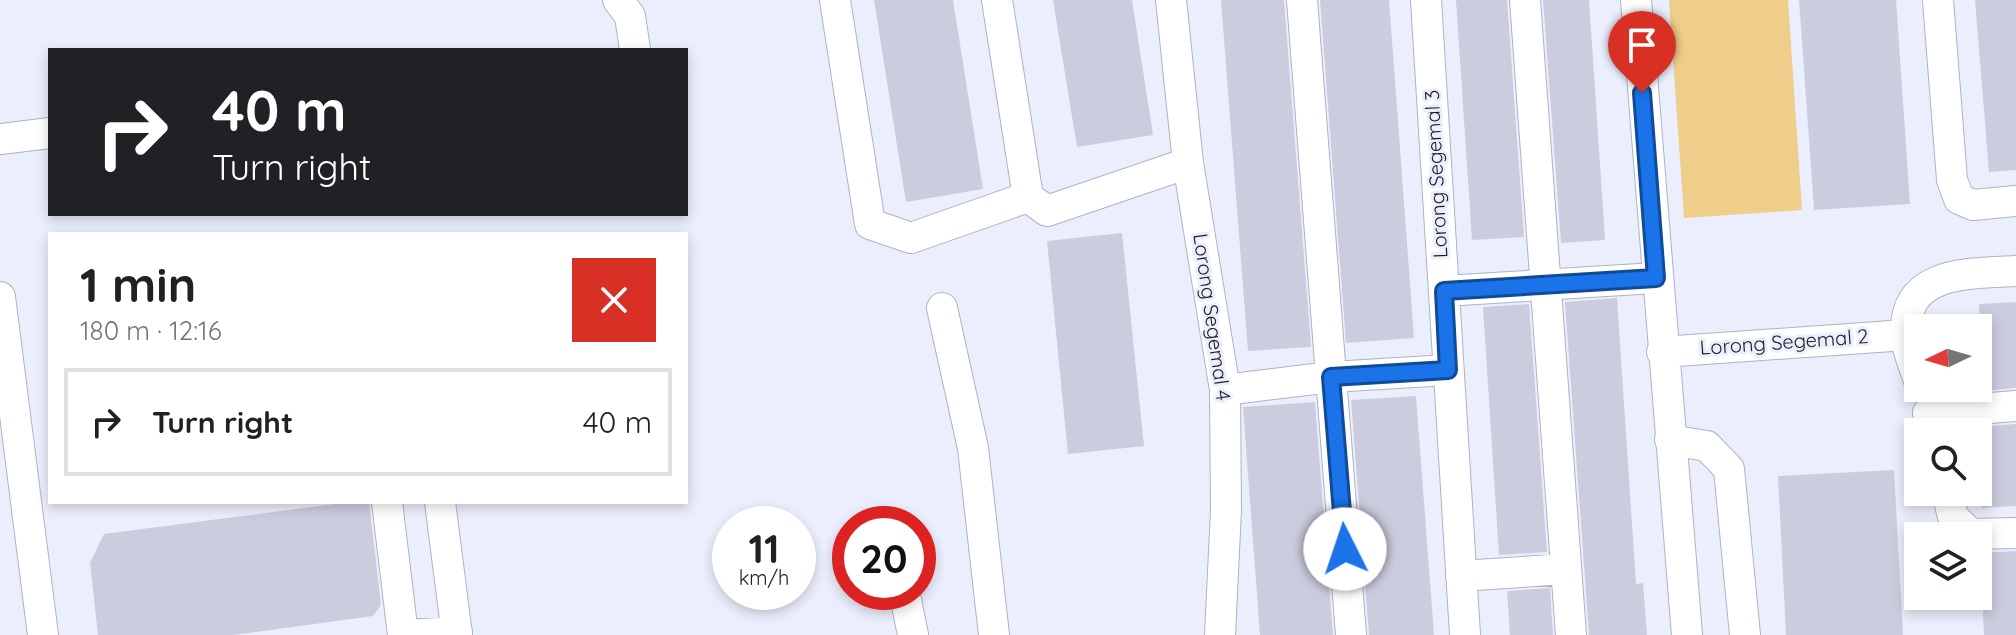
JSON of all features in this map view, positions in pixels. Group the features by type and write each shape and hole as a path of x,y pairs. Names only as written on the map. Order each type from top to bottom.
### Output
{"street":[{"path":"618,0 630,16 635,48"},
{"path":"835,0 870,224 911,238 1028,197"},
{"path":"997,0 1028,197 1047,211 1188,163"},
{"name":"Lorong Segemal 4","path":"1171,0 1188,163 1225,390 1226,510 1220,635"},
{"path":"1302,0 1351,635"},
{"name":"Lorong Segemal 3","path":"1426,0 1465,635"},
{"path":"1525,0 1571,635"},
{"path":"1636,0 1687,635"},
{"path":"1938,0 1952,180 1959,199 1973,205 2016,201"},
{"path":"0,139 48,133"},
{"path":"1912,314 1923,288 1946,276 2016,271"},
{"path":"1444,291 1656,278"},
{"path":"0,297 38,491 43,635"},
{"path":"942,308 973,448 994,635"},
{"name":"Lorong Segemal 2","path":"1662,352 1904,321"},
{"path":"1225,390 1331,377 1448,370"},
{"path":"1927,411 2016,406"},
{"path":"1670,440 1707,446 1729,469 1745,635"},
{"path":"387,504 405,635 457,634 440,504"},
{"path":"1950,506 1953,517 1971,534 2016,533"},
{"path":"1461,576 1566,569"},
{"path":"908,610 913,635"}],"shaded area":[{"path":"1669,0 1788,0 1802,210 1684,218"}],"building":[{"path":"874,0 953,0 983,189 906,202"},
{"path":"1053,0 1132,0 1153,135 1077,147"},
{"path":"1221,0 1284,0 1311,347 1248,351"},
{"path":"1320,0 1389,0 1414,338 1346,343"},
{"path":"1456,0 1507,0 1524,237 1472,240"},
{"path":"1543,0 1589,0 1605,240 1561,243"},
{"path":"1799,0 1896,0 1910,204 1814,210"},
{"path":"1975,0 2016,0 2016,170 1989,172"},
{"path":"1122,233 1144,446 1068,454 1047,241"},
{"path":"1617,298 1636,584 1643,583 1647,635 1589,635 1565,302"},
{"path":"2016,302 2016,388 1992,390 1992,314 1979,314 1979,304"},
{"path":"1529,304 1547,552 1499,555 1483,307"},
{"path":"1416,396 1434,635 1369,635 1351,400"},
{"path":"1315,402 1333,635 1260,635 1243,407"},
{"path":"2016,424 2016,506 1982,508 1992,506 1992,426"},
{"path":"1894,470 1903,635 1786,635 1778,476"},
{"path":"335,504 369,504 381,605 373,616 233,635 98,635 90,563 104,534"},
{"path":"2016,551 2016,635 1984,635 1983,610 1992,610 1992,552"},
{"path":"1550,588 1553,635 1510,635 1507,591"}],"route":[{"path":"1345,549 1331,377 1448,370 1444,291 1656,278 1642,93"}]}
